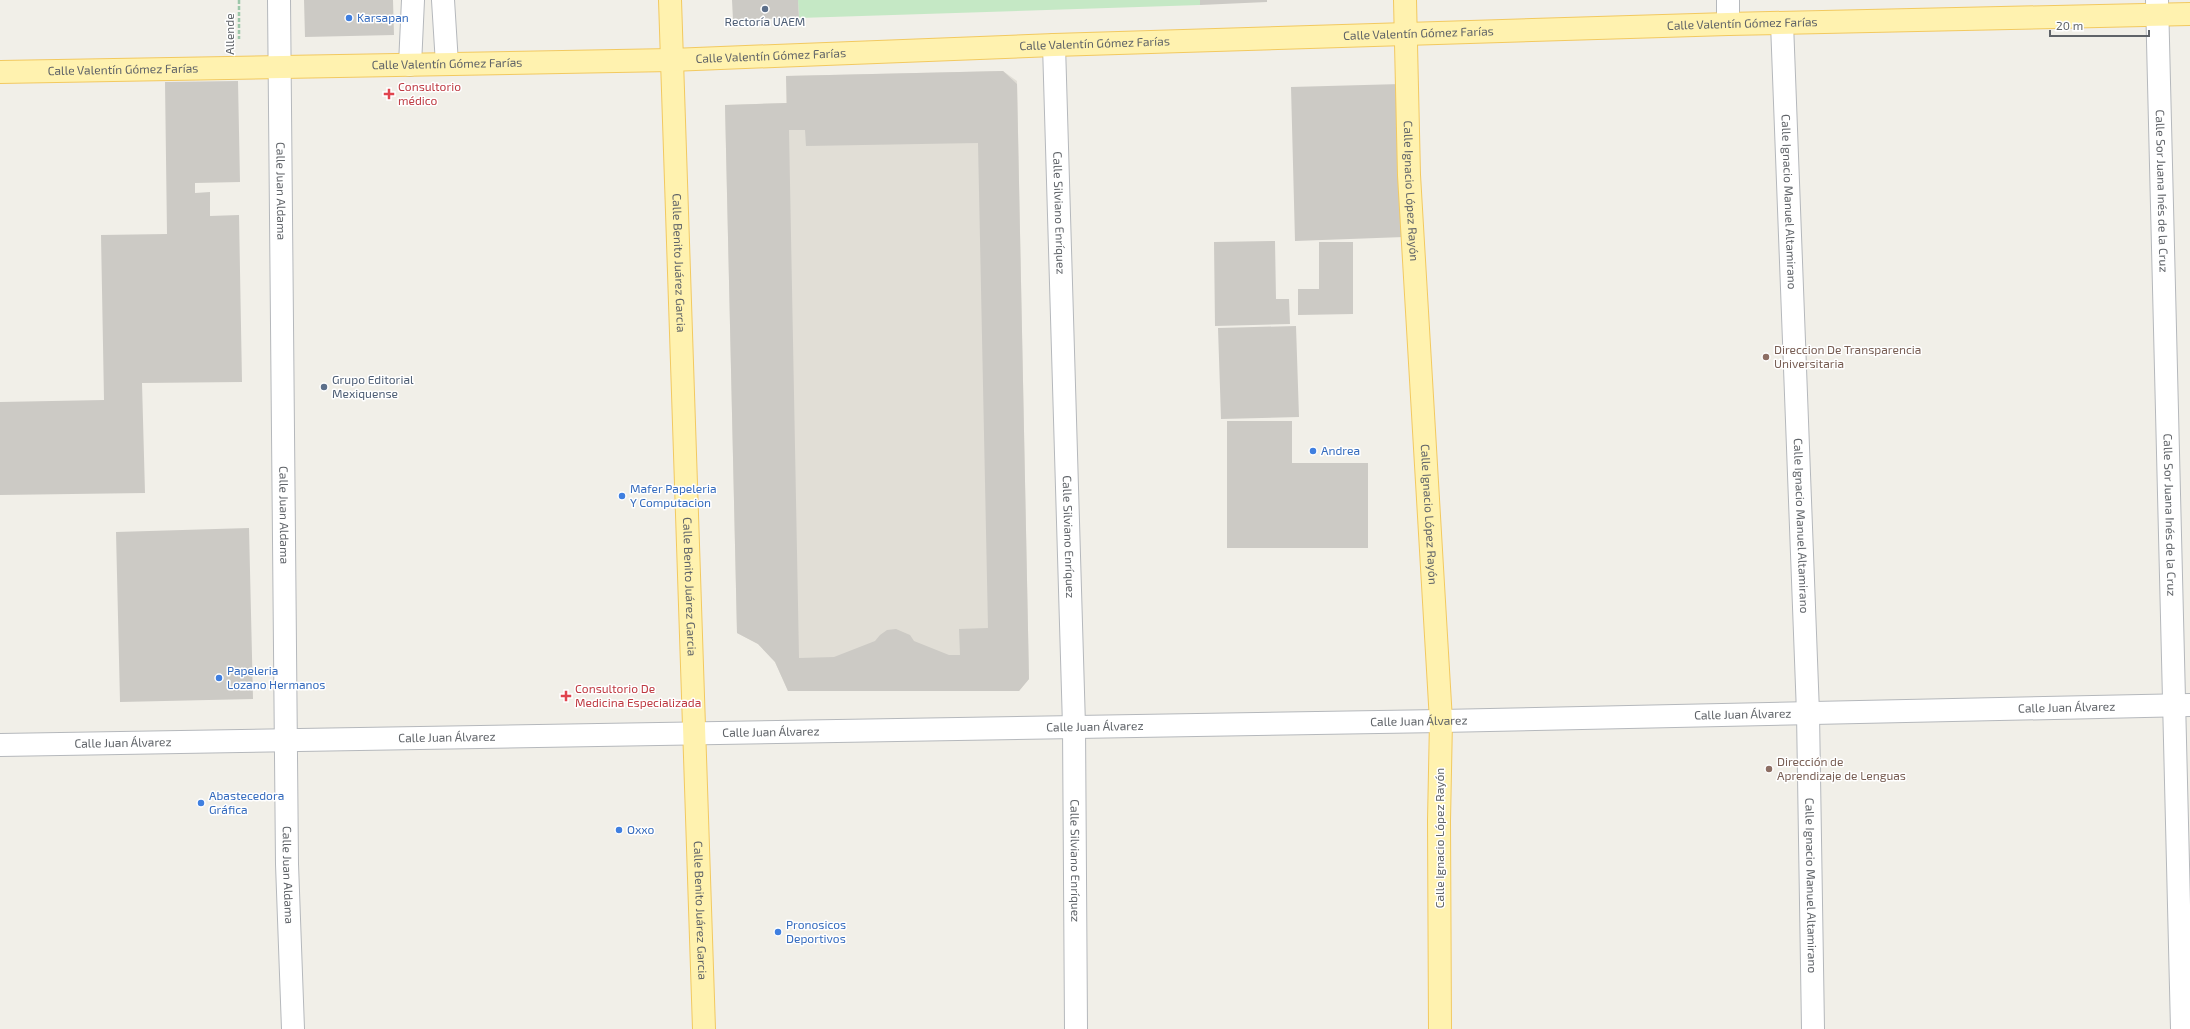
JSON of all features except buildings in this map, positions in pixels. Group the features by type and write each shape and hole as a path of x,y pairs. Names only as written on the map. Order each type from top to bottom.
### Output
{"main road":[{"name":"Calle Benito Juárez Garcia","path":"670,0 704,1029"},
{"name":"Calle Ignacio López Rayón","path":"1405,0 1409,182 1441,721 1439,821 1440,1029"},
{"name":"Calle Valentín Gómez Farías","path":"0,72 671,60 1054,45 1782,23 2157,7 2190,14"}],"street":[{"name":"Calle Juan Aldama","path":"279,0 287,864 293,1029"},
{"path":"410,65 413,0"},
{"path":"443,0 447,64"},
{"path":"1728,0 1728,24"},
{"name":"Calle Sor Juana Inés de la Cruz","path":"2157,7 2182,706 2182,1029"},
{"name":"Calle Ignacio Manuel Altamirano","path":"1782,23 1808,713 1813,1029"},
{"name":"Calle Silviano Enríquez","path":"1054,45 1074,726 1076,1029"},
{"name":"Calle Juan Álvarez","path":"0,745 1441,721 2182,706"}],"path":[{"name":"Allende","path":"239,0 239,67"}],"shaded area":[{"path":"1003,71 1017,81 1029,679 1019,691 788,691 775,662 758,644 737,633 725,105 786,103 786,76"}],"green space":[{"path":"798,0 1200,0 1200,5 799,18"}],"place":[{"name":"Rectoría UAEM","path":"765,9"},
{"name":"Karsapan","path":"349,18"},
{"name":"Consultorio médico","path":"389,94"},
{"name":"Direccion De Transparencia Universitaria","path":"1766,357"},
{"name":"Grupo Editorial Mexiquense","path":"324,387"},
{"name":"Andrea","path":"1313,451"},
{"name":"Mafer Papeleria Y Computacion","path":"622,496"},
{"name":"Papeleria Lozano Hermanos","path":"219,678"},
{"name":"Consultorio De Medicina Especializada","path":"566,696"},
{"name":"Dirección de Aprendizaje de Lenguas","path":"1769,769"},
{"name":"Abastecedora Gráfica","path":"201,803"},
{"name":"Oxxo","path":"619,830"},
{"name":"Pronosicos Deportivos","path":"778,932"}]}
